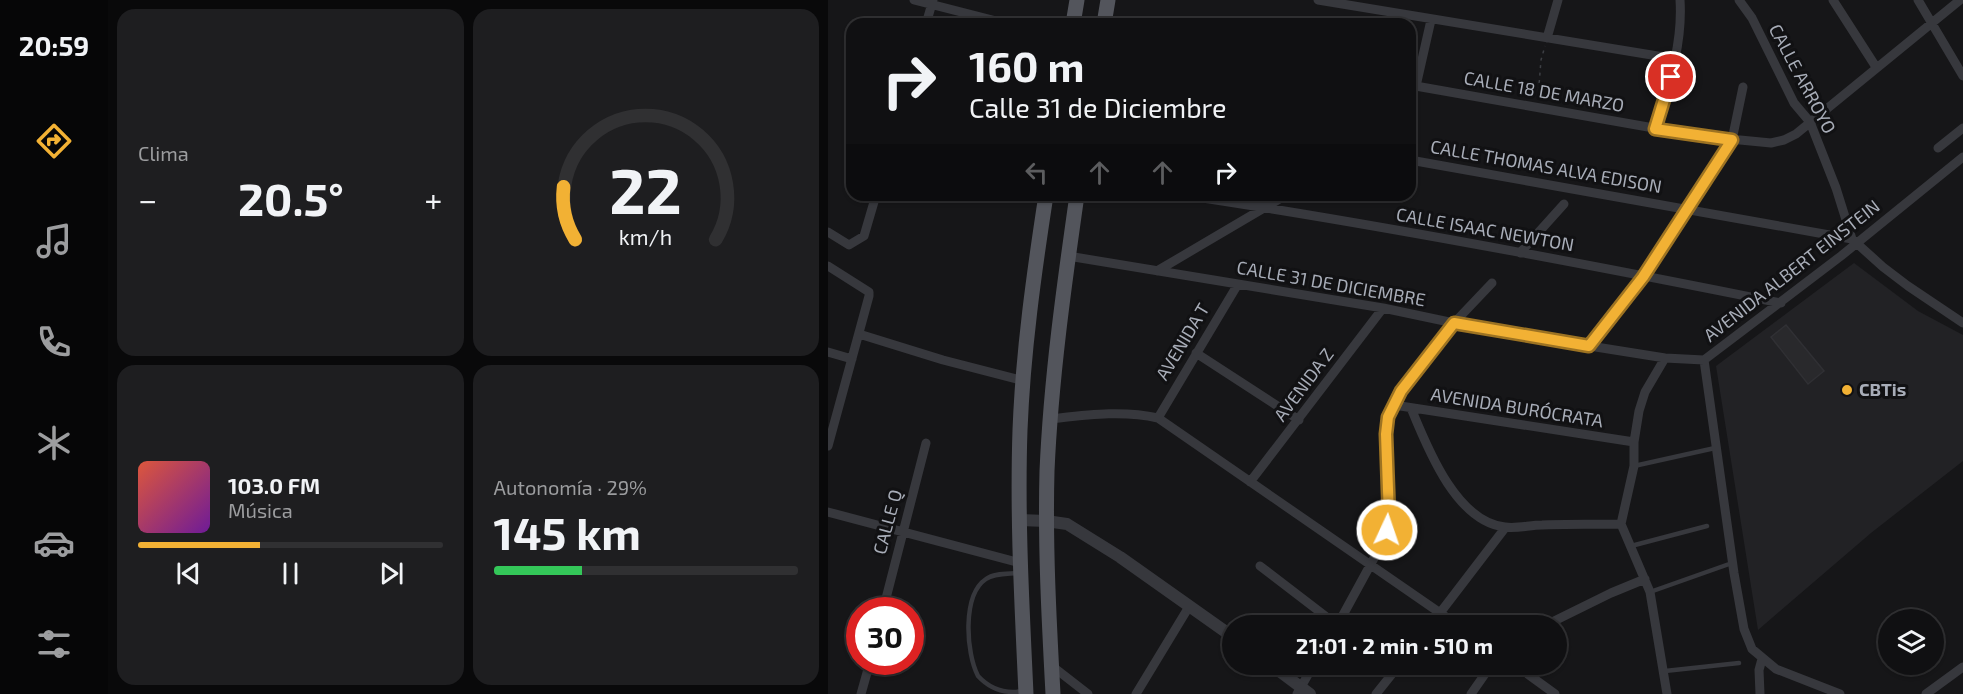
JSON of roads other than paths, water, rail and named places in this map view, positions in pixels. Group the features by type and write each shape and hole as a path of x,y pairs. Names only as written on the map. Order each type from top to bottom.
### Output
{"main road":[{"path":"1074,18 1077,0"},
{"path":"1105,18 1108,0"},
{"path":"1026,692 1020,568 1020,429 1035,269 1045,201"},
{"path":"1053,694 1046,521 1051,419 1076,201"}],"street":[{"path":"914,0 933,2 988,18"},
{"path":"1318,0 1676,59"},
{"path":"1547,38 1558,0"},
{"path":"1655,129 1676,59 1680,0"},
{"name":"CALLE ARROYO","path":"1740,0 1752,18 1794,103 1810,122 1854,242"},
{"path":"1833,0 1876,68"},
{"path":"1918,0 1963,75"},
{"name":"CALLE 18 DE MARZO","path":"1416,87 1655,129 1771,143 1784,140 1810,122 1960,0"},
{"path":"928,18 933,2"},
{"path":"1416,75 1431,20"},
{"path":"1589,346 1643,277 1732,140 1743,87"},
{"path":"1938,148 1963,128"},
{"name":"AVENIDA ALBERT EINSTEIN","path":"1589,346 1665,358 1704,360 1781,303 1854,242 1963,157"},
{"name":"CALLE THOMAS ALVA EDISON","path":"1416,161 1687,208 1854,242"},
{"path":"828,232 849,245 864,236 874,201"},
{"name":"CALLE ISAAC NEWTON","path":"1222,201 1520,253 1781,303"},
{"path":"1157,272 1277,201"},
{"path":"1520,253 1564,204"},
{"path":"1854,242 1908,286 1963,323"},
{"name":"CALLE 31 DE DICIEMBRE","path":"1068,256 1383,308 1454,323 1589,346"},
{"path":"828,266 869,292 829,441"},
{"name":"AVENIDA T","path":"1158,418 1238,284"},
{"path":"1343,615 1386,538 1389,517 1386,434 1388,417 1401,391 1454,323 1492,284"},
{"name":"AVENIDA Z","path":"1250,482 1383,308"},
{"path":"859,334 1024,381"},
{"path":"828,352 852,359"},
{"path":"1196,353 1299,420"},
{"path":"1665,358 1646,392 1639,411 1634,442 1634,466 1621,524 1650,592 1665,671 1667,694"},
{"path":"1704,360 1732,563 1744,629 1752,649 1776,669 1840,694"},
{"name":"AVENIDA BURÓCRATA","path":"1394,405 1634,442"},
{"path":"1410,408 1431,456 1462,504 1486,521 1505,528 1621,524"},
{"path":"1051,419 1115,413 1158,418 1443,615"},
{"name":"CALLE Q","path":"886,597 926,443"},
{"path":"828,512 1020,568"},
{"path":"1020,520 1067,524 1190,605 1222,629"},
{"path":"1440,613 1505,528"},
{"path":"1260,566 1324,615"},
{"path":"1566,615 1645,579"},
{"path":"1136,694 1190,605"},
{"path":"1760,694 1762,659"},
{"path":"1052,666 1088,694"},
{"path":"1926,694 1963,667"},
{"path":"861,694 866,675"},
{"path":"1283,675 1302,692 1309,675"},
{"path":"1376,694 1391,675"},
{"path":"1471,694 1484,675"},
{"path":"1529,675 1555,694"}],"lane":[{"path":"1634,466 1715,448"},
{"path":"1631,546 1707,526"},
{"path":"1650,592 1732,563"},
{"path":"1020,568 988,577 974,591 968,612 971,652 978,676 1010,693 1026,692"},
{"path":"1665,671 1739,663"}],"place":[{"name":"CBTis","path":"1847,390"}]}
